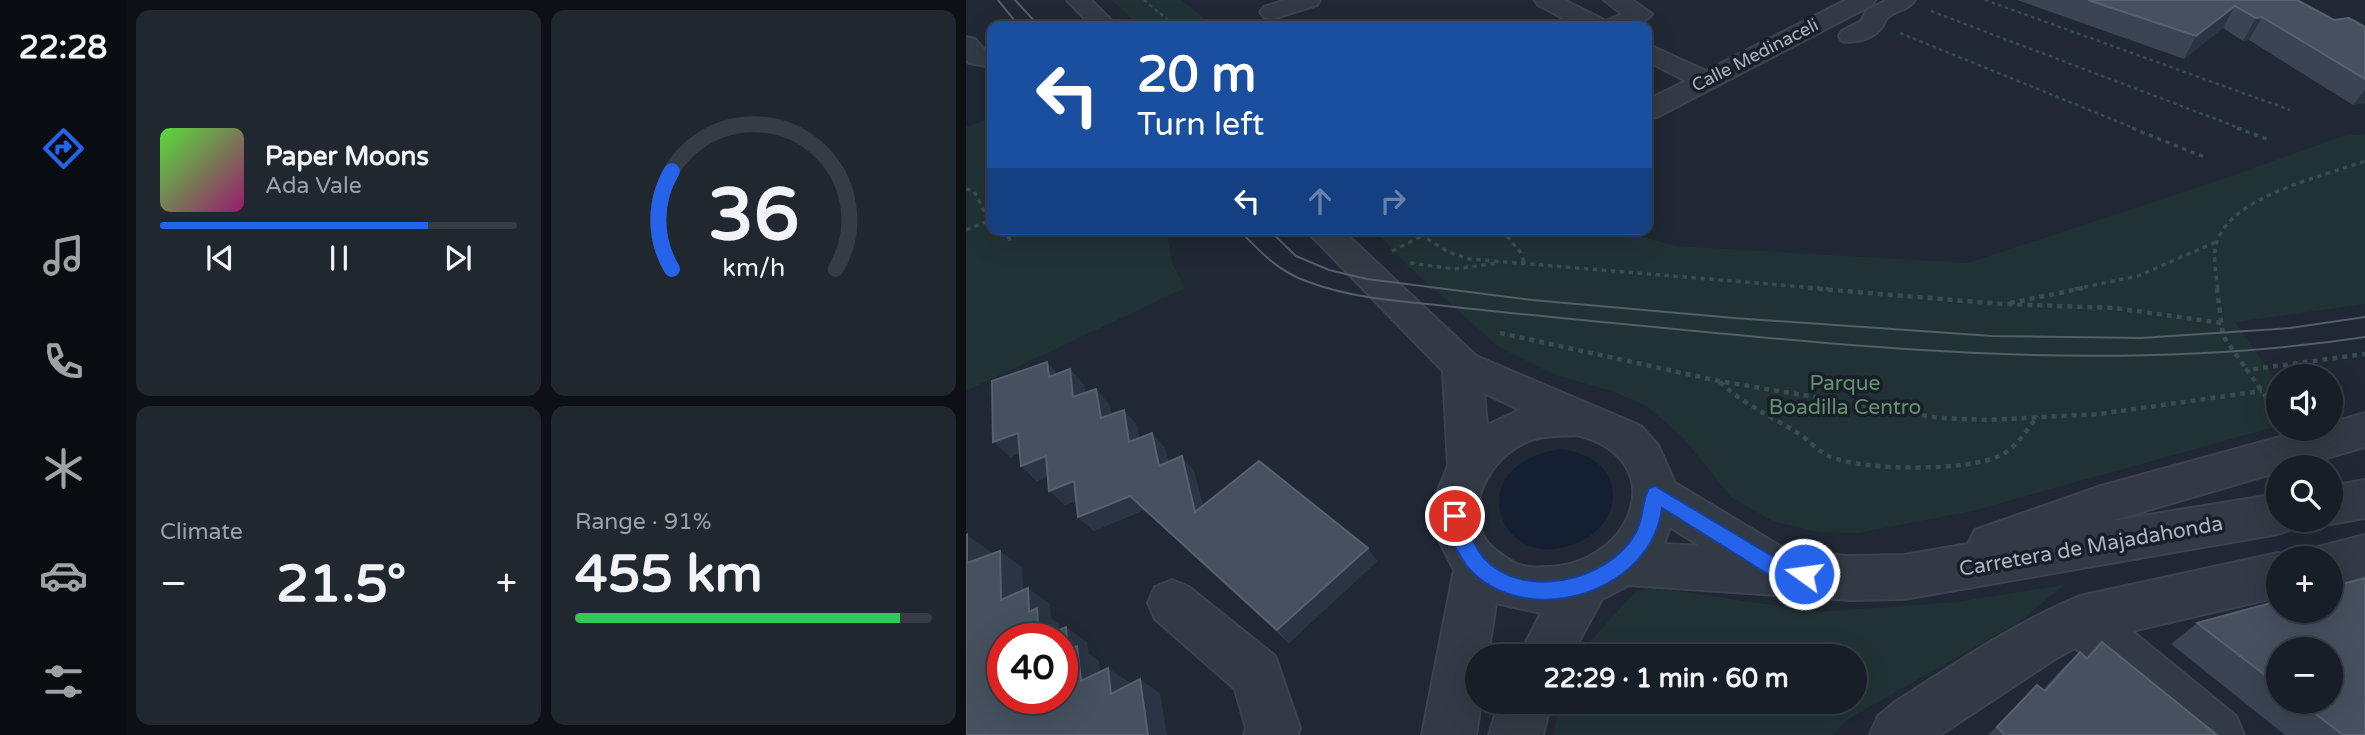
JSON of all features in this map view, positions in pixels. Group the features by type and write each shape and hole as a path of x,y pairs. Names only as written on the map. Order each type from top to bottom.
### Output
{"street":[{"path":"1078,0 1100,21"},
{"path":"1272,12 1309,0"},
{"path":"1546,0 1588,21"},
{"path":"1615,0 1640,14 1625,21"},
{"name":"Calle Medinaceli","path":"1652,108 1864,0"},
{"path":"1826,48 1872,25 1875,15 1915,5"},
{"path":"966,44 978,58 987,59"},
{"path":"1652,54 1705,80"},
{"path":"1327,235 1462,366 1577,419 1606,427 1628,439 1641,455 1650,472 1655,494 1652,518 1641,542 1603,574 1553,644"},
{"path":"1462,366 1469,466"},
{"path":"1577,419 1544,420 1512,430 1485,449 1469,466 1460,487 1455,516 1460,538 1478,566 1507,584 1545,591 1603,574"},
{"name":"Carretera de Majadahonda","path":"2343,431 2365,430"},
{"name":"Carretera de Majadahonda","path":"1904,577 2266,441"},
{"name":"Carretera de Majadahonda","path":"2310,441 2348,456 2365,453"},
{"name":"Carretera de Majadahonda","path":"1655,494 1781,572"},
{"path":"2343,503 2365,499"},
{"name":"Carretera de Majadahonda","path":"1603,574 1781,572 1850,578 1904,577 2266,516"},
{"path":"2343,561 2365,556"},
{"path":"1450,735 1478,566"},
{"path":"1912,730 2037,641 2080,620 2266,578"},
{"path":"1172,603 1257,674 1273,728 1271,735"},
{"path":"2080,620 2217,735"},
{"path":"1517,735 1522,714"}],"path":[{"path":"1144,0 1169,21"},
{"path":"1984,0 2290,110"},
{"path":"1915,5 2267,139"},
{"path":"1891,29 2204,156"},
{"path":"2266,397 2223,336 2216,275 2216,242 2233,215 2253,201 2365,161"},
{"path":"966,189 974,191 987,213"},
{"path":"966,230 987,222"},
{"path":"1007,235 1012,243"},
{"path":"1419,235 1448,252 1471,259 1502,263 2002,304 2115,308 2222,323"},
{"path":"1389,258 1385,254 1425,235"},
{"path":"1506,235 1521,253 1525,265"},
{"path":"2002,304 2138,276 2216,242"},
{"path":"1402,261 1450,270 1472,270 1502,263"},
{"path":"1500,333 1719,381 1939,418 1988,420 2099,414 2262,391"},
{"path":"2248,370 2365,354"},
{"path":"1719,381 1734,397 1807,439 1828,457 1845,462 1944,468 1974,464 2000,455 2020,438 2038,416"}],"green space":[{"path":"1111,0 1181,0 1208,21 1134,21"},
{"path":"987,120 987,235 1167,235 1172,263 1185,288 966,391 966,127"},
{"name":"Parque Boadilla Centro","path":"2365,134 2365,304 2235,322 2266,366 2266,429 1972,511 1858,533 1818,532 1773,521 1731,497 1684,439 1647,406 1612,391 1555,375 1499,347 1408,266 1380,235 1636,235 1676,246 1968,263 2223,179 2343,136"},
{"path":"2064,585 2019,622 1867,708 1867,644 1588,644 1636,591 1657,588 1818,612 1955,602"},
{"path":"1557,714 1857,714 1832,735 1553,735"}],"water":[{"path":"1561,449 1593,460 1608,475 1613,496 1611,508 1598,529 1579,542 1551,549 1528,545 1511,533 1501,515 1500,495 1508,475 1528,459"}],"building":[{"path":"2088,0 2297,0 2334,20 2349,18 2365,27 2365,79 2262,17 2256,18 2235,6 2196,36"},
{"path":"1047,362 1049,377 1070,369 1073,397 1096,389 1101,418 1124,410 1129,442 1152,433 1159,466 1182,456 1195,512 1259,461 1368,548 1277,630 1130,496 1078,517 1074,481 1049,491 1046,456 1021,466 1018,433 993,442 992,381"},
{"path":"966,536 967,563 1000,551 1001,600 1028,588 1029,612 1037,608 1038,623 987,623 987,714 1078,714 1078,655 1081,681 1108,668 1111,694 1140,679 1148,735 966,735"},
{"path":"2365,578 2365,735 2343,735 2316,714 2343,714 2343,637 2266,637 2266,676 2197,623 2266,604 2266,623 2343,623 2343,584"},
{"path":"2102,642 2217,735 2005,735 1997,727 2037,685 2045,691 2080,652 2087,659"}],"tram line":[{"path":"998,0 1015,21"},
{"path":"1015,0 1034,21"},
{"path":"1244,235 1286,272 1338,291 1370,298 1785,340 1979,353 2076,356 2269,349 2365,337"},
{"path":"1274,235 1296,256 1329,270 1367,279 1532,300 1734,318 1992,336 2141,338 2290,328 2365,317"}],"route":[{"path":"1455,516 1460,538 1478,566 1507,584 1545,591 1584,585 1604,576 1622,563 1641,542 1652,518 1655,494 1781,572 1804,574"}]}
